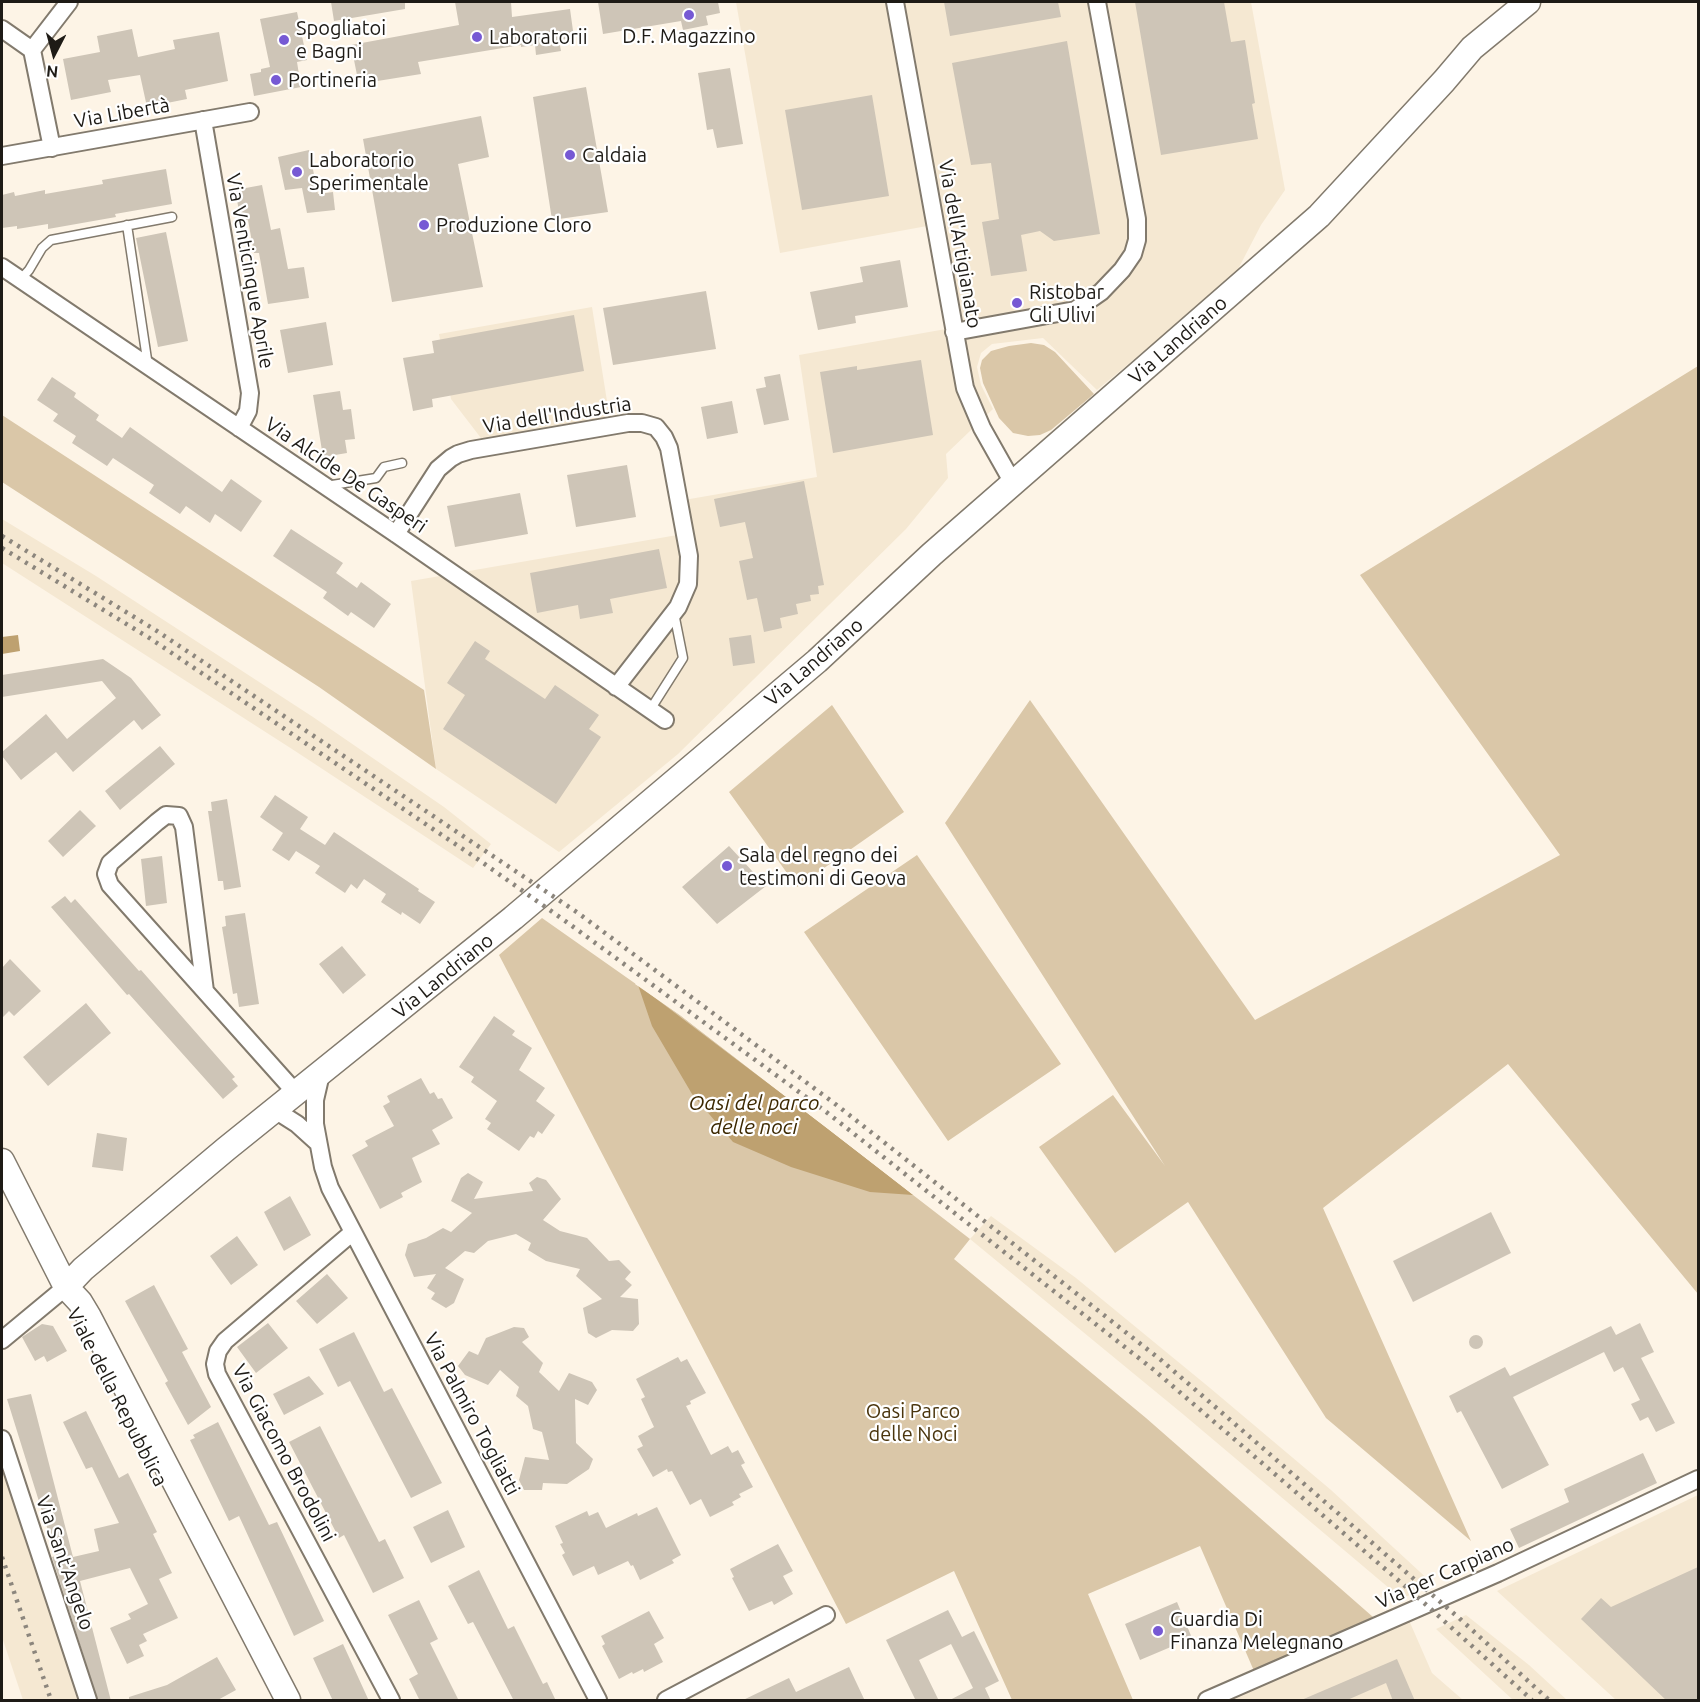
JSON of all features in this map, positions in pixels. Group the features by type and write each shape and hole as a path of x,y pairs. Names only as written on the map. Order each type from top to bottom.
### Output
{"street":[{"path":"32,50 69,2"},
{"name":"Via dell'Artigianato","path":"895,2 965,388 987,438 1013,483"},
{"path":"954,332 1075,310 1101,291 1133,255 1137,240 1137,219 1097,2"},
{"name":"Via Landriano","path":"66,1287 83,1269 275,1110 504,926 817,662 932,554 1319,216 1472,48 1528,2"},
{"path":"2,29 32,50 52,148"},
{"name":"Via Libertà","path":"2,156 250,112"},
{"name":"Via Venticinque Aprile","path":"203,120 250,393 248,411 239,428"},
{"name":"Via Alcide De Gasperi","path":"2,267 326,486 665,720"},
{"name":"Via dell'Industria","path":"396,534 438,470 458,454 628,423 649,424 656,427 667,441 689,556 688,584 674,612 616,687"},
{"path":"205,991 184,827 178,816 166,815 113,859 107,868 107,879 112,888 296,1093"},
{"name":"Via Palmiro Togliatti","path":"321,1074 314,1106 318,1143 330,1188 598,1701"},
{"path":"275,1110 297,1124 318,1143"},
{"path":"2,1161 66,1287 2,1340"},
{"name":"Via Giacomo Brodolini","path":"353,1232 225,1341 218,1351 215,1364 223,1384 391,1701"},
{"name":"Viale della Repubblica","path":"66,1287 73,1315 273,1701"},
{"name":"Viale della Repubblica","path":"66,1287 80,1302 89,1317 288,1701"},
{"name":"Via Sant'Angelo","path":"2,1439 88,1701"},
{"name":"Via per Carpiano","path":"1207,1701 1498,1573 1698,1479"},
{"path":"666,1701 826,1615"}],"lane":[{"path":"21,280 42,248 51,240 172,217"},
{"path":"127,225 148,366"},
{"path":"326,486 376,478 384,467 402,463"},
{"path":"650,710 683,658 674,612"}],"shaded area":[{"path":"736,2 1251,2 1285,190 1261,225 1234,277 1097,390 1043,338 992,344 981,353 977,367 981,385 993,409 946,454 948,478 906,529 678,754 559,852 436,769 411,581 689,533 684,500 817,477 799,355 946,329 927,226 780,253"},
{"path":"592,307 610,420 484,442 451,399 439,334"},
{"path":"2,519 96,576 313,717 444,807 491,844 473,868 2,563"},
{"path":"991,1216 1076,1278 1210,1388 1331,1490 1432,1583 1402,1599 970,1239"},
{"path":"2,1461 82,1700 23,1700 2,1637"},
{"path":"1698,1495 1698,1700 1616,1700 1497,1591"},
{"path":"1466,1615 1529,1665 1567,1700 1513,1700 1436,1629"},
{"path":"1408,1618 1432,1673 1463,1700 1214,1700"}],"green space":[{"path":"1031,343 1044,345 1055,352 1094,394 1051,430 1040,435 1028,436 1013,433 999,418 983,383 980,368 982,360 991,351"},
{"path":"1698,366 1698,1294 1508,1064 1323,1208 1471,1541 1326,1418 1188,1202 1115,1253 1039,1147 1113,1095 1165,1166 945,823 1030,700 1255,1020 1560,855 1360,575"},
{"path":"2,415 424,690 436,769 319,687 2,482"},
{"path":"832,705 904,812 797,887 729,792"},
{"path":"917,855 1061,1064 948,1141 804,932"},
{"name":"Oasi Parco delle Noci","path":"542,918 680,1015 970,1239 954,1259 1146,1418 1373,1617 1254,1671 1200,1546 1088,1594 1133,1700 1012,1700 954,1571 846,1624 499,955"}],"water":[{"path":"18,635 20,651 2,654 2,637"},
{"name":"Oasi del parco delle noci","path":"638,985 913,1195 870,1192 791,1167 733,1142 692,1094 652,1026"}],"pier":[{"path":"637,982 915,1192 915,1196 680,1015 635,984"}],"building":[{"path":"331,2 405,2 405,9 334,21"},
{"path":"455,2 511,2 512,17 570,9 574,38 559,40 561,51 536,55 535,45 521,47 521,45 418,62 421,74 365,83 364,74 357,75 351,45 459,25"},
{"path":"598,2 718,2 720,13 706,16 708,25 683,30 681,21 603,34"},
{"path":"944,2 1058,2 1061,17 950,36"},
{"path":"1135,2 1224,2 1231,42 1245,40 1258,139 1161,155"},
{"name":"Spogliatoi e Bagni","path":"297,12 307,60 297,62 301,87 254,96 250,74 270,67 260,19"},
{"path":"132,29 138,57 175,49 173,40 219,32 228,81 185,90 187,99 147,107 140,75 108,80 111,92 71,100 63,59 100,52 97,36"},
{"path":"1067,41 1100,234 1054,241 1040,231 1021,235 1027,271 991,276 982,222 999,219 991,163 971,165 952,63"},
{"path":"730,68 743,144 717,148 713,129 707,130 698,73"},
{"name":"Caldaia","path":"586,87 608,212 552,220 533,97"},
{"path":"872,95 889,196 802,210 785,110"},
{"name":"Produzione Cloro","path":"481,116 489,157 458,164 483,287 392,302 363,139"},
{"name":"Laboratorio Sperimentale","path":"309,150 318,194 333,192 335,210 307,213 302,188 285,190 278,157"},
{"path":"166,169 172,204 48,229 48,224 17,229 17,226 2,228 2,195 14,192 15,196 45,190 45,194 103,184 102,180"},
{"path":"262,185 271,230 280,228 288,269 304,267 309,298 268,304 259,253 254,253 248,220 241,221 235,190"},
{"path":"166,232 188,341 158,347 136,238"},
{"path":"900,260 908,307 855,316 856,323 818,330 810,292 863,282 860,267"},
{"path":"706,291 716,349 613,365 603,308"},
{"path":"574,315 584,371 432,399 433,407 413,411 403,358 434,353 432,341"},
{"path":"326,322 333,365 288,373 280,330"},
{"path":"921,360 933,435 833,453 820,372 857,366 857,370"},
{"path":"780,374 789,420 764,425 756,389 766,387 764,377"},
{"path":"52,377 76,393 74,397 99,415 96,420 122,438 130,427 222,492 231,479 262,501 241,532 215,514 210,523 186,506 180,514 149,493 154,485 113,458 107,466 72,443 76,436 53,421 58,414 37,400"},
{"path":"340,391 343,410 351,409 355,439 345,440 347,453 323,457 313,395"},
{"path":"732,401 738,433 707,439 701,407"},
{"path":"627,465 636,517 576,527 567,475"},
{"path":"804,481 824,585 818,586 819,594 810,595 811,601 796,604 798,614 780,618 782,628 764,632 757,598 747,600 739,561 753,558 745,522 720,527 714,499"},
{"path":"520,493 528,534 455,547 447,506"},
{"path":"291,529 343,563 336,573 357,588 361,582 391,604 374,628 351,612 348,616 323,598 327,592 273,556"},
{"path":"659,549 667,588 610,599 613,613 580,619 578,605 537,613 530,573"},
{"path":"751,635 755,663 733,666 729,638"},
{"path":"475,641 490,651 485,659 545,699 555,685 599,715 589,729 601,737 556,804 443,729 465,695 447,683"},
{"path":"103,659 131,678 161,715 142,730 134,720 73,772 56,752 21,780 2,756 2,752 46,714 67,739 116,698 102,681 2,697 2,675"},
{"path":"160,746 175,764 120,810 105,791"},
{"path":"275,795 308,817 300,829 325,845 334,832 435,902 420,924 381,902 386,894 364,879 357,889 351,884 345,893 315,873 320,866 296,851 289,861 272,850 283,833 260,817"},
{"path":"227,799 241,887 224,890 223,881 218,881 208,811 212,811 211,802"},
{"path":"80,810 96,826 63,857 48,841"},
{"name":"Sala del regno dei testimoni di Geova","path":"729,846 766,886 717,924 682,887"},
{"path":"162,856 167,903 146,906 141,859"},
{"path":"65,896 71,903 75,899 235,1077 232,1079 238,1086 223,1099 129,994 127,995 51,907"},
{"path":"245,913 259,1004 239,1007 237,993 233,994 222,927 226,926 225,916"},
{"path":"342,946 366,975 343,994 319,964"},
{"path":"10,959 41,991 14,1016 9,1011 2,1018 2,968"},
{"path":"86,1003 111,1033 48,1086 23,1057"},
{"path":"494,1016 515,1031 512,1035 532,1048 519,1070 545,1088 536,1101 555,1115 542,1134 538,1131 534,1138 530,1136 519,1151 487,1129 491,1123 485,1119 497,1101 471,1082 474,1077 459,1067"},
{"path":"421,1078 430,1094 434,1092 438,1099 442,1098 453,1118 432,1130 440,1144 412,1158 422,1182 401,1193 403,1197 380,1209 352,1155 368,1146 365,1141 394,1126 383,1106 390,1102 387,1096"},
{"path":"97,1133 127,1138 123,1171 92,1167"},
{"path":"468,1173 483,1182 474,1199 533,1191 529,1183 537,1177 546,1180 561,1199 543,1220 560,1231 587,1238 609,1261 619,1260 631,1272 625,1279 632,1285 620,1297 638,1299 639,1324 633,1331 612,1330 596,1338 588,1333 583,1308 602,1299 576,1276 580,1269 546,1261 528,1250 531,1243 516,1234 488,1241 474,1253 465,1251 445,1268 464,1279 454,1303 446,1308 431,1299 435,1293 427,1288 436,1274 414,1277 405,1255 408,1244 426,1238 443,1228 451,1232 472,1213 451,1201 461,1178"},
{"path":"290,1196 311,1235 284,1251 264,1212"},
{"path":"1491,1212 1511,1253 1413,1302 1393,1261"},
{"path":"237,1236 258,1265 231,1285 210,1256"},
{"path":"327,1274 348,1298 317,1324 296,1301"},
{"path":"154,1285 188,1349 182,1352 211,1407 188,1425 165,1383 168,1381 125,1301"},
{"path":"268,1323 288,1348 256,1373 237,1347"},
{"path":"1640,1323 1654,1352 1641,1358 1675,1423 1656,1432 1648,1417 1640,1421 1631,1404 1640,1400 1623,1367 1614,1372 1604,1352 1513,1397 1549,1465 1502,1489 1461,1411 1457,1413 1449,1396 1505,1367 1510,1376 1611,1326 1616,1335"},
{"path":"42,1324 53,1326 67,1351 47,1362 44,1356 35,1361 22,1337"},
{"path":"514,1327 524,1328 529,1337 522,1342 543,1363 539,1372 559,1391 569,1373 592,1382 597,1390 588,1405 575,1399 576,1443 593,1459 589,1469 567,1484 543,1483 542,1490 524,1490 519,1480 525,1457 549,1460 542,1432 533,1429 528,1406 516,1396 519,1387 500,1370 488,1385 465,1375 458,1366 469,1351 478,1355 486,1338"},
{"path":"354,1332 384,1392 392,1388 442,1483 411,1498 350,1381 338,1387 319,1349"},
{"path":"1473,1335 1479,1335 1483,1342 1479,1349 1473,1349 1469,1345 1469,1339"},
{"path":"678,1357 681,1362 687,1359 706,1393 690,1401 691,1404 686,1406 711,1455 728,1446 732,1453 738,1450 745,1463 741,1465 753,1487 739,1494 741,1497 732,1502 734,1505 710,1517 701,1499 690,1505 672,1471 668,1472 667,1469 653,1477 637,1449 643,1446 638,1436 654,1427 641,1399 645,1397 636,1379"},
{"path":"309,1376 324,1394 284,1415 273,1394"},
{"path":"31,1394 73,1557 99,1551 94,1529 119,1523 92,1467 86,1469 63,1422 86,1411 119,1478 128,1473 157,1532 153,1534 172,1573 159,1579 178,1618 143,1634 147,1641 139,1645 144,1656 127,1664 110,1628 131,1619 128,1614 148,1604 130,1568 80,1581 111,1701 98,1701 52,1557 56,1556 7,1399"},
{"path":"218,1422 269,1525 277,1522 324,1621 294,1636 239,1516 229,1521 190,1440 195,1438 193,1435"},
{"path":"320,1426 379,1542 385,1539 404,1578 373,1593 344,1535 339,1538 289,1442"},
{"path":"1643,1453 1657,1483 1519,1548 1510,1529 1569,1502 1564,1489"},
{"path":"657,1507 681,1555 672,1560 674,1563 640,1580 633,1565 631,1566 628,1561 598,1575 594,1566 573,1576 562,1555 565,1553 560,1544 563,1543 555,1526 587,1511 589,1516 598,1512 606,1528 637,1513 638,1516"},
{"path":"448,1510 465,1547 431,1563 413,1527"},
{"path":"778,1544 793,1571 783,1576 793,1594 774,1605 772,1601 749,1611 732,1578 734,1577 730,1569"},
{"path":"1698,1567 1698,1701 1667,1701 1581,1619 1601,1598 1611,1607"},
{"path":"479,1570 508,1629 514,1626 543,1684 547,1682 556,1701 514,1701 473,1622 468,1624 448,1586"},
{"path":"419,1600 438,1639 430,1643 459,1701 420,1701 409,1679 418,1674 388,1615"},
{"name":"Guardia Di Finanza Melegnano","path":"1177,1602 1192,1638 1140,1660 1125,1624"},
{"path":"948,1610 962,1637 974,1631 999,1681 985,1688 991,1701 948,1701 973,1688 951,1644 919,1660 939,1701 916,1701 886,1640"},
{"path":"649,1611 664,1638 654,1644 663,1662 644,1672 643,1669 633,1674 632,1672 619,1679 602,1646 605,1644 601,1636"},
{"path":"343,1644 369,1701 333,1701 313,1658"},
{"path":"217,1657 236,1690 216,1701 129,1701 129,1697 167,1685"},
{"path":"1397,1659 1415,1701 1393,1701 1386,1683 1345,1701 1299,1701"},
{"path":"849,1667 865,1701 741,1701 789,1678 796,1692"}],"railway":[{"path":"2,536 157,631 578,913 834,1103 1161,1360 1459,1618 1549,1700"},
{"path":"2,548 151,639 479,860 825,1111 1154,1370 1413,1593 1532,1700"},
{"path":"2,1557 51,1700"}],"place":[{"name":"D.F. Magazzino","path":"689,15"},
{"name":"Laboratorii","path":"477,37"},
{"name":"Spogliatoi e Bagni","path":"284,40"},
{"name":"Portineria","path":"276,80"},
{"name":"Caldaia","path":"570,155"},
{"name":"Laboratorio Sperimentale","path":"297,172"},
{"name":"Produzione Cloro","path":"424,225"},
{"name":"Ristobar Gli Ulivi","path":"1017,303"},
{"name":"Sala del regno dei testimoni di Geova","path":"727,866"},
{"name":"Guardia Di Finanza Melegnano","path":"1158,1631"}]}
